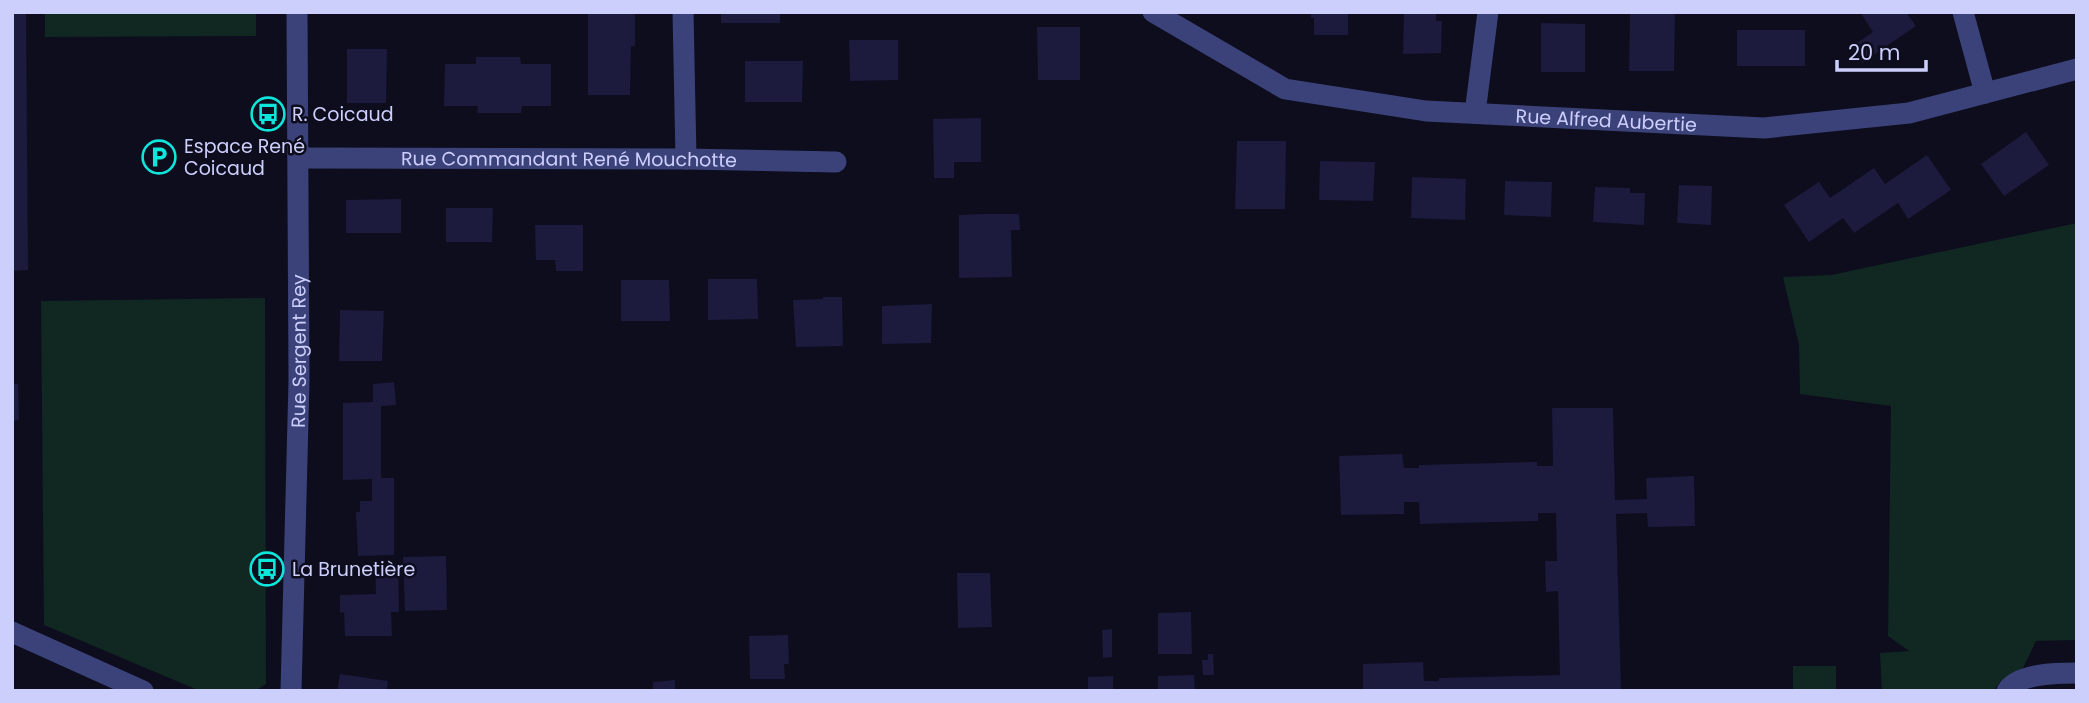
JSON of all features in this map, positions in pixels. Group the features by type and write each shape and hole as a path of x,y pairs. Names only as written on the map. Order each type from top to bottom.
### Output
{"street":[{"name":"Rue Sergent Rey","path":"291,691 299,381 298,12"},
{"path":"683,12 686,159"},
{"name":"Rue Alfred Aubertie","path":"1153,12 1285,89 1426,111 1764,128 1909,113 2077,69"},
{"path":"1475,113 1488,12"},
{"path":"1963,12 1985,93"},
{"name":"Rue Commandant René Mouchotte","path":"299,158 836,162"},
{"path":"12,632 143,691"},
{"path":"2007,691 2011,684 2046,673 2077,673"}],"green space":[{"path":"45,12 256,12 256,36 45,37"},
{"path":"2077,223 2077,640 2036,641 2023,668 1998,684 1994,691 1882,691 1880,653 1909,651 1888,636 1891,406 1800,394 1799,345 1783,277 1831,275"},
{"path":"265,298 266,684 255,691 200,691 44,625 41,301"},
{"path":"1793,666 1836,666 1836,691 1793,691"}],"building":[{"path":"12,12 26,12 28,270 12,271"},
{"path":"588,12 635,12 630,95 588,95"},
{"path":"721,12 780,12 780,23 721,23"},
{"path":"1311,12 1348,12 1348,35 1314,35 1314,18 1311,18"},
{"path":"1404,12 1436,12 1436,21 1442,21 1441,53 1403,54"},
{"path":"1630,12 1675,12 1674,71 1629,71"},
{"path":"1860,12 1906,12 1916,26 1862,63 1851,47 1873,32"},
{"path":"1541,23 1585,24 1585,72 1541,72"},
{"path":"1037,27 1080,27 1080,80 1038,80"},
{"path":"1737,30 1805,30 1805,66 1737,66"},
{"path":"849,40 898,40 898,80 850,81"},
{"path":"347,49 387,49 386,103 347,103"},
{"path":"476,57 520,57 521,64 551,64 551,106 522,106 521,113 477,113 478,106 444,106 445,64 476,64"},
{"path":"745,61 803,61 802,102 745,102"},
{"path":"981,118 981,162 954,162 954,178 934,178 933,119"},
{"path":"2026,132 2049,165 2004,196 1981,164"},
{"path":"1237,141 1286,141 1285,209 1235,209"},
{"path":"1927,155 1951,190 1908,219 1898,203 1854,233 1843,218 1809,242 1784,205 1819,182 1830,198 1874,168 1885,184"},
{"path":"1320,161 1375,162 1373,201 1319,200"},
{"path":"1412,177 1466,179 1465,220 1411,218"},
{"path":"1505,181 1552,182 1551,217 1504,215"},
{"path":"1679,185 1712,186 1711,225 1677,223"},
{"path":"1595,187 1630,188 1630,193 1645,193 1644,225 1593,222"},
{"path":"401,199 401,233 346,233 346,200"},
{"path":"446,208 493,208 492,242 446,242"},
{"path":"1019,214 1020,230 1011,230 1012,277 959,278 959,215"},
{"path":"535,225 583,225 583,271 556,271 555,260 536,260"},
{"path":"708,279 757,279 758,319 708,320"},
{"path":"621,280 669,280 670,321 621,321"},
{"path":"842,297 843,346 796,347 793,300"},
{"path":"932,304 931,343 882,344 882,306"},
{"path":"340,310 384,311 382,361 339,361"},
{"path":"394,382 396,405 381,406 381,478 394,478 394,555 358,556 356,512 360,512 360,501 372,501 372,479 343,480 343,403 373,402 373,384"},
{"path":"12,384 18,384 19,420 12,421"},
{"path":"1552,408 1613,408 1615,500 1647,499 1646,478 1694,476 1695,526 1648,527 1647,513 1616,514 1621,689 1363,691 1363,664 1423,662 1424,681 1439,681 1439,678 1560,675 1558,591 1546,592 1545,561 1557,561 1556,513 1538,513 1538,521 1420,524 1419,502 1404,502 1404,514 1341,515 1339,456 1402,454 1404,468 1419,468 1419,465 1537,462 1537,466 1553,466"},
{"path":"446,556 447,610 405,611 403,557"},
{"path":"398,563 399,612 391,612 392,636 345,636 344,612 340,613 340,595 376,594 375,564"},
{"path":"957,573 990,573 992,627 958,628"},
{"path":"1191,612 1192,654 1158,654 1158,613"},
{"path":"1112,629 1112,657 1103,658 1102,630"},
{"path":"788,635 789,664 784,664 785,679 750,679 749,636"},
{"path":"1208,654 1213,654 1214,675 1203,675 1202,660 1208,660"},
{"path":"340,674 388,681 387,691 337,691"},
{"path":"1194,675 1195,691 1158,691 1158,676"},
{"path":"1113,676 1113,691 1088,691 1088,677"},
{"path":"675,680 675,691 653,691 653,682"}],"place":[{"name":"R. Coicaud","path":"268,114"},
{"name":"Espace René Coicaud","path":"159,157"},
{"name":"La Brunetière","path":"267,569"}]}
